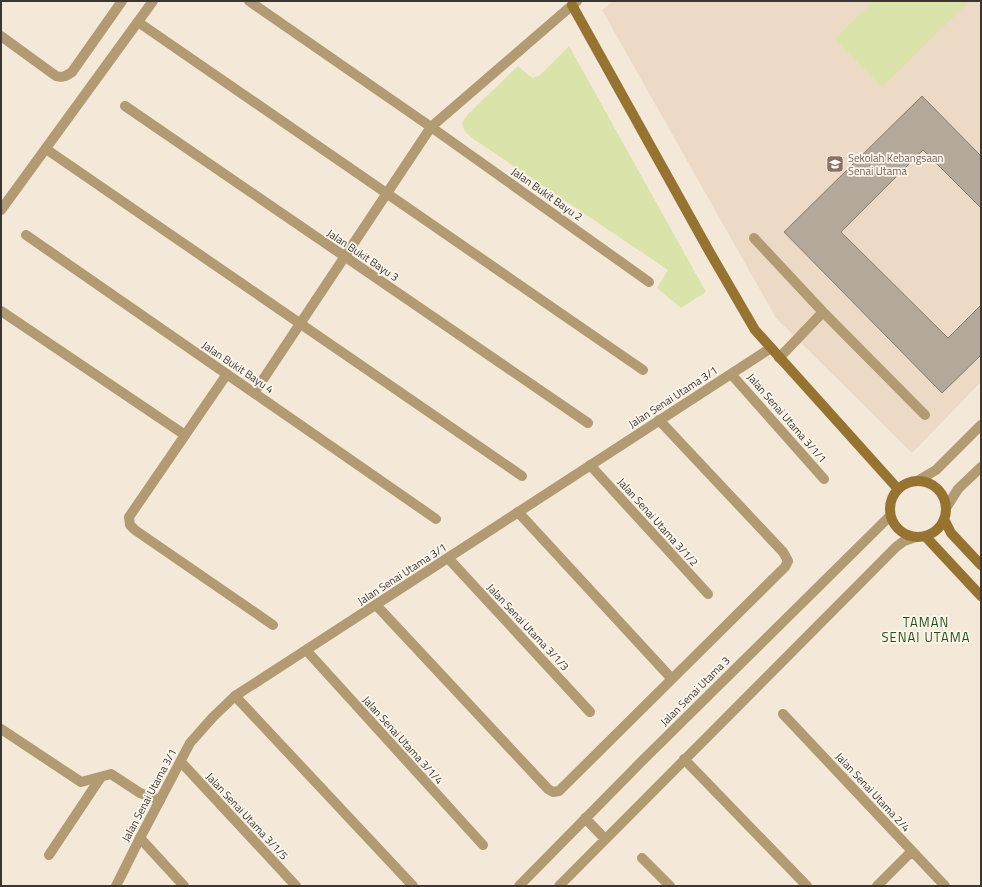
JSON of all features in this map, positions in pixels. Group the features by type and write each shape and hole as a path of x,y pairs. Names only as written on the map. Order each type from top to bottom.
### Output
{"street":[{"path":"1,36 56,76 60,78 66,77 72,72 122,1"},
{"path":"1,210 153,1"},
{"name":"Jalan Bukit Bayu 2","path":"249,1 431,127 649,282"},
{"path":"254,393 431,127 572,2 709,251 756,330 770,348 898,489"},
{"path":"138,22 643,370"},
{"name":"Jalan Bukit Bayu 3","path":"125,106 588,423"},
{"path":"46,149 522,476"},
{"name":"Jalan Bukit Bayu 4","path":"26,235 436,519"},
{"path":"754,238 823,312 924,416"},
{"path":"1,311 186,435"},
{"path":"779,358 823,312"},
{"name":"Jalan Senai Utama 3/1","path":"116,886 190,743 213,717 235,696 770,348"},
{"path":"227,374 129,517 130,525 273,626"},
{"name":"Jalan Senai Utama 3/1/1","path":"731,374 824,479"},
{"path":"376,605 548,789 554,792 559,791 785,567 788,561 783,552 659,420"},
{"path":"920,480 936,470 981,425"},
{"name":"Jalan Senai Utama 3/1/2","path":"590,465 708,594"},
{"path":"946,508 958,489 981,467"},
{"path":"559,886 896,547 904,541 921,536 933,532 940,527 944,519 946,508 945,500 935,486 920,480 910,481 903,485 891,498 890,516 894,524 908,535 921,536 981,596"},
{"path":"518,512 672,679"},
{"name":"Jalan Senai Utama 3","path":"519,886 585,818 890,516"},
{"path":"944,519 951,533 981,565"},
{"name":"Jalan Senai Utama 3/1/3","path":"448,558 590,712"},
{"name":"Jalan Senai Utama 3/1/4","path":"306,650 483,845"},
{"path":"235,696 413,886"},
{"name":"Jalan Senai Utama 2/4","path":"783,714 945,886"},
{"path":"1,729 81,782 111,774 140,793 160,800"},
{"path":"684,759 807,886"},
{"name":"Jalan Senai Utama 3/1/5","path":"181,762 296,886"},
{"path":"49,855 101,777"},
{"path":"585,818 605,839"},
{"path":"140,838 184,886"},
{"path":"877,886 912,851"},
{"path":"642,858 670,886"}],"shaded area":[{"name":"Sekolah Kebangsaan Senai Utama","path":"613,1 981,1 981,382 912,453 776,318 602,10"}],"green space":[{"path":"874,1 967,1 968,3 882,87 835,39"},
{"path":"569,46 706,292 681,308 657,288 668,270 475,140 468,135 463,128 462,123 468,114 518,66 533,78 540,75"}],"building":[{"path":"922,96 981,156 981,208 923,150 841,232 948,338 981,305 981,355 942,393 784,232"}],"place":[{"name":"Sekolah Kebangsaan Senai Utama","path":"835,164"}],"district":[{"name":"TAMAN SENAI UTAMA","path":"926,630"}]}
